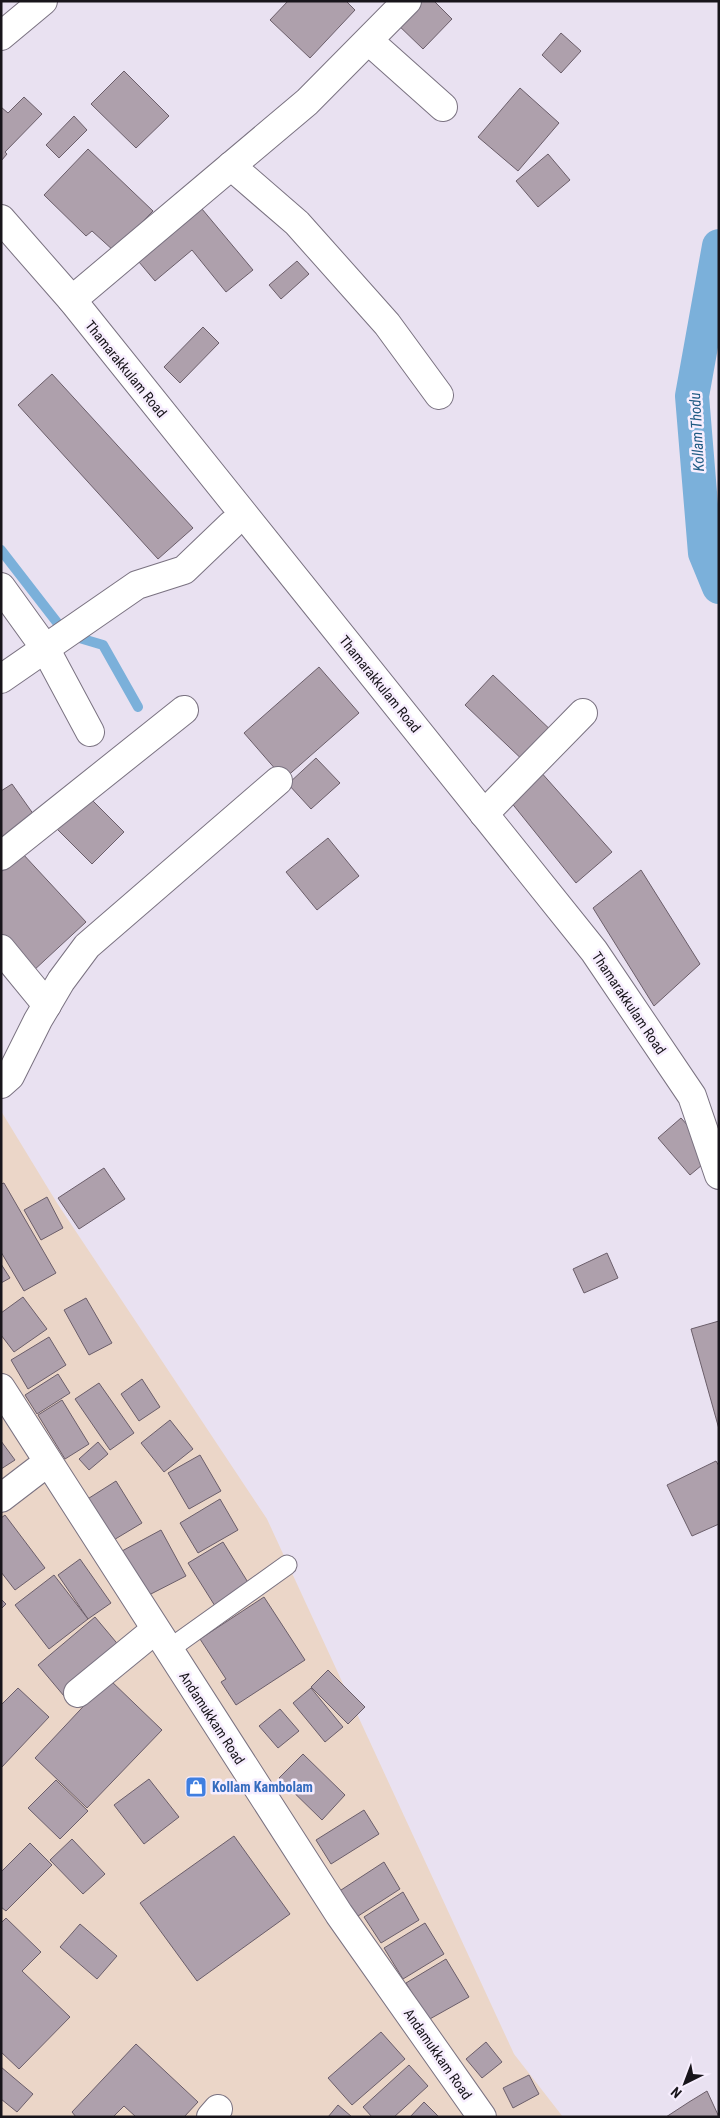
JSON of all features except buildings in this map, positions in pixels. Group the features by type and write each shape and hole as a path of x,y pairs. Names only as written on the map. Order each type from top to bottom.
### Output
{"street":[{"path":"1,36 42,1"},
{"path":"72,300 307,102 407,1"},
{"path":"369,41 442,107"},
{"path":"231,166 297,223 387,324 439,394"},
{"name":"Thamarakkulam Road","path":"1,219 72,300 594,951 692,1096 719,1175"},
{"path":"1,679 138,585 184,570 231,525"},
{"path":"1,587 44,648 90,732"},
{"path":"1,856 184,710"},
{"path":"484,814 583,713"},
{"path":"1,1084 10,1076 46,1005 61,980 87,946 278,780"},
{"path":"1,949 46,1005"},
{"name":"Andamukkam Road","path":"1,1388 161,1640 339,1914 482,2117"},
{"path":"1,1498 48,1462"},
{"path":"78,1693 161,1640"}],"lane":[{"path":"161,1640 287,1565"}],"shaded area":[{"name":"Kollam Kambolam","path":"1,1111 57,1203 267,1519 514,2054 563,2117 1,2117"}],"waterway":[{"name":"Kollam Thodu","path":"719,246 692,396 705,553 719,587"},
{"path":"1,550 66,634 103,645 138,707"}],"place":[{"name":"Kollam Kambolam","path":"196,1787"}]}
